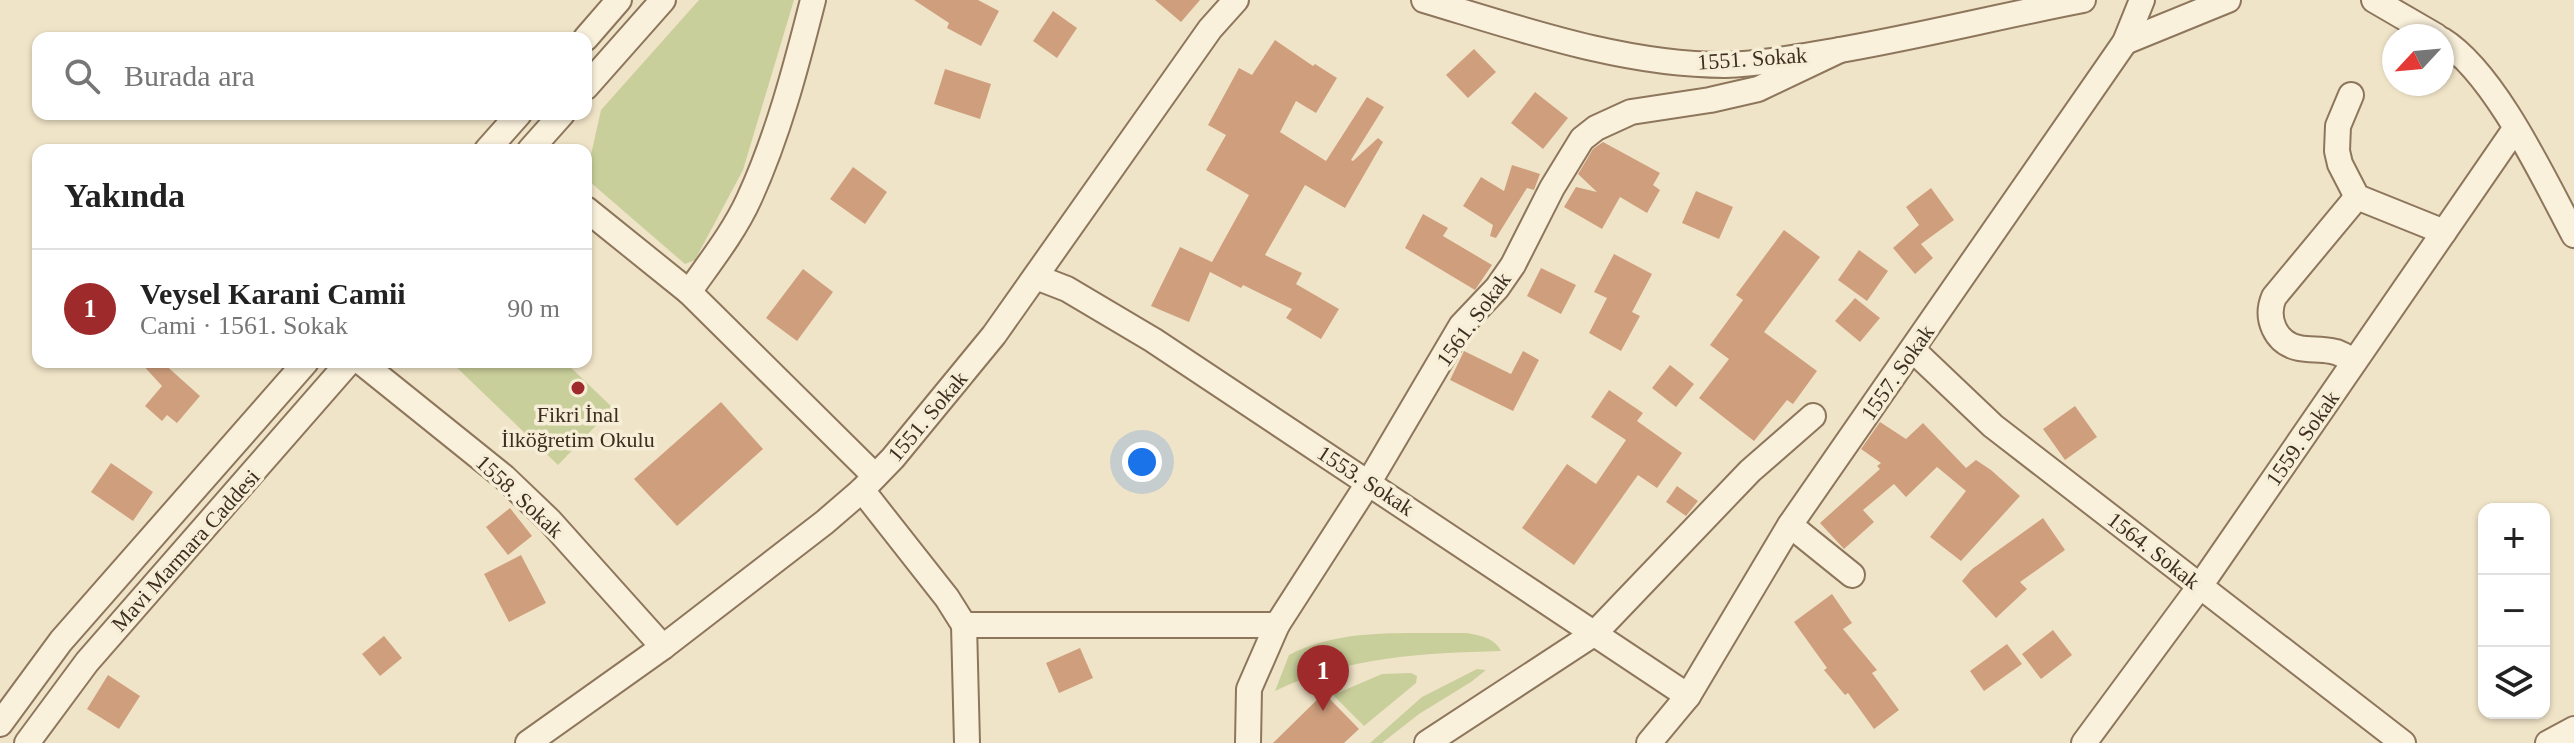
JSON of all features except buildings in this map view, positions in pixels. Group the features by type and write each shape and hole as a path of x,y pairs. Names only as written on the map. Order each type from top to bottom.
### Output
{"street":[{"path":"591,32 619,0"},
{"path":"592,80 663,0"},
{"path":"689,292 749,200 790,86 813,0"},
{"name":"1551. Sokak","path":"528,743 663,647 825,522 868,483 994,335 1210,29 1236,0"},
{"name":"1551. Sokak","path":"1424,0 1491,10 1598,48 1682,63 1728,65 1840,50 1981,11 2083,0"},
{"name":"1557. Sokak","path":"1649,743 1688,696 1790,525 2125,42 2142,0"},
{"path":"2125,42 2228,0"},
{"path":"2374,0 2415,24"},
{"path":"2454,48 2481,77 2515,129 2574,235"},
{"name":"1561. Sokak","path":"1248,743 1249,689 1277,625 1369,482 1461,326 1497,288 1513,265 1552,188 1582,139 1596,128 1631,112 1758,89 1840,50"},
{"path":"2351,95 2338,126 2337,151 2340,164 2357,197 2444,232"},
{"path":"492,144 514,120"},
{"path":"535,144 557,120"},
{"name":"1559. Sokak","path":"2084,743 2200,586 2515,129"},
{"path":"2354,362 2334,351 2290,345 2277,334 2269,316 2274,297 2357,197"},
{"path":"592,214 689,292 868,483 964,625 967,743"},
{"name":"1553. Sokak","path":"1036,277 1067,289 1153,340 1688,696"},
{"name":"1564. Sokak","path":"1913,350 1993,426 2403,743"},
{"path":"0,724 61,641 301,368"},
{"name":"Mavi Marmara Caddesi","path":"27,743 87,662 344,368"},
{"name":"1558. Sokak","path":"368,368 504,477 550,521 663,647"},
{"path":"1427,743 1595,633 1750,471 1813,416"},
{"path":"1790,525 1852,575"},
{"path":"964,625 1277,625"},
{"path":"2548,743 2574,729"}],"green space":[{"path":"699,0 794,0 743,170 695,260 685,264 592,184 592,150 601,110"},
{"path":"457,368 571,368 613,408 558,465"},
{"path":"1467,633 1491,640 1501,651 1385,659 1329,671 1275,691 1289,655 1309,646 1375,634"},
{"path":"1477,669 1486,670 1419,714 1382,743 1370,743 1422,697"},
{"path":"1411,673 1417,676 1416,683 1364,726 1333,695 1382,674"}],"place":[{"name":"Fikri İnal İlköğretim Okulu","path":"578,388"},
{"name":"Veysel Karani Camii","path":"1323,711"}]}
